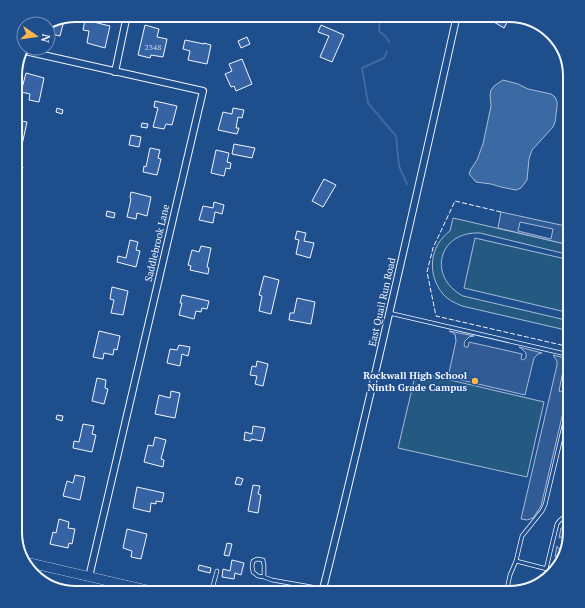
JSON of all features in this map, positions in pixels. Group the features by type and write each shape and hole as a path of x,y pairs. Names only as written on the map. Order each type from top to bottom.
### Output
{"street":[{"path":"115,72 126,22"},
{"name":"East Quail Run Road","path":"324,586 390,313 455,22"},
{"name":"Saddlebrook Lane","path":"46,56 203,91 89,576"},
{"path":"32,563 131,586"}],"lane":[{"path":"390,313 563,353"},
{"path":"508,586 522,536 545,505 563,429"},
{"path":"516,561 546,569 557,524 558,521 563,518"},
{"path":"264,577 264,565 262,560 257,558 253,561 252,566 253,572 258,576 300,586"},
{"path":"213,586 217,572"}],"shaded area":[{"path":"503,80 518,84 528,89 551,94 555,97 557,102 553,127 532,150 529,159 527,180 521,188 516,190 476,182 469,174 477,160 483,144 491,106 491,90"},
{"path":"501,212 563,225 563,244 498,228","holes":["520,222 553,229 551,239 518,231"]},
{"path":"453,218 563,243 563,253 480,233 466,234 455,239 447,247 442,257 441,267 445,278 452,288 463,296 563,319 563,329 462,306 445,296 434,278 433,261 434,253 438,244 450,231"},
{"path":"475,238 563,258 563,311 464,288"},
{"path":"449,331 474,336 469,337 465,341 465,347 468,347 469,342 522,354 521,359 523,360 526,358 526,353 519,347 542,353 538,354 534,358 525,395 448,377 456,341 455,334"},
{"path":"553,355 563,358 563,371 559,391 563,390 563,412 541,506 533,518 527,520 521,519 557,365 557,361"},
{"path":"416,372 544,402 527,477 398,448"},
{"path":"561,528 563,528 562,537 559,538"},
{"path":"557,546 559,549 560,548 557,556 555,557"}],"building":[{"path":"85,22 93,22 110,26 105,48 87,43 89,31 83,30"},
{"path":"494,22 507,22 504,28"},
{"path":"63,24 60,36 56,35 56,26"},
{"path":"145,25 159,29 157,37 167,39 163,57 151,55 150,58 138,55"},
{"path":"321,25 344,35 332,62 320,57 329,36 318,32"},
{"path":"247,37 250,44 241,48 238,41"},
{"path":"185,40 211,45 207,64 188,60 190,51 183,49"},
{"path":"242,59 252,84 236,91 234,86 231,87 225,74 232,71 229,64"},
{"path":"26,73 44,78 39,102 29,100 30,94 22,92"},
{"path":"155,101 177,106 172,125 166,124 164,129 153,127 158,108 154,107"},
{"path":"57,108 63,110 62,114 56,112"},
{"path":"233,108 244,110 242,118 238,117 236,128 239,128 237,134 218,130 223,112 232,114"},
{"path":"22,121 27,122 22,145"},
{"path":"142,123 148,124 147,128 141,127"},
{"path":"131,135 141,137 139,147 129,145"},
{"path":"234,144 255,148 252,158 232,154"},
{"path":"150,148 160,150 158,158 161,159 157,175 143,172 144,166 146,167"},
{"path":"216,150 229,153 227,162 231,163 230,169 226,168 224,176 211,173"},
{"path":"324,179 336,185 323,207 312,201"},
{"path":"131,192 151,197 147,216 137,213 136,219 127,217"},
{"path":"214,202 224,205 222,214 215,212 213,223 199,220 203,206 213,208"},
{"path":"107,211 115,213 114,218 106,216"},
{"path":"297,231 306,233 304,241 314,243 310,258 296,254 299,240 295,239"},
{"path":"130,240 138,242 136,250 140,251 136,267 117,262 118,256 126,258"},
{"path":"201,246 211,248 207,267 209,268 208,274 190,270 191,266 188,265 192,250 199,252"},
{"path":"264,276 279,280 271,314 259,311 262,296 259,295"},
{"path":"112,287 128,291 123,315 111,313 114,300 110,299"},
{"path":"182,295 209,301 207,309 202,308 201,312 196,311 194,319 179,315"},
{"path":"297,298 315,302 311,324 289,320 290,313 294,313"},
{"path":"99,331 120,336 117,350 114,349 113,355 104,353 103,359 93,357"},
{"path":"179,345 190,347 188,356 182,354 180,366 167,363 170,349 177,350"},
{"path":"257,361 268,364 263,386 255,384 257,376 250,375 252,366 256,367"},
{"path":"97,378 106,380 105,388 108,389 104,404 92,401"},
{"path":"171,391 180,393 175,418 155,414 159,395 170,398"},
{"path":"57,415 63,416 62,421 56,419"},
{"path":"83,424 94,426 92,434 96,435 92,452 73,448 74,441 79,442"},
{"path":"253,426 265,428 262,441 251,439 251,441 244,440 245,432 252,434"},
{"path":"155,437 166,440 161,459 164,460 163,467 144,462 148,445 153,446"},
{"path":"75,475 85,477 80,500 63,496 67,481 73,483"},
{"path":"237,477 243,479 241,485 235,484"},
{"path":"253,485 260,486 258,494 261,495 258,513 248,511"},
{"path":"137,487 164,493 162,502 156,501 156,504 151,503 150,512 133,508"},
{"path":"59,519 69,522 68,528 75,529 72,544 69,543 68,548 50,544 53,532 56,533"},
{"path":"127,529 147,534 141,559 131,557 132,551 123,548"},
{"path":"227,543 232,544 229,556 224,555"},
{"path":"232,560 244,563 241,575 235,573 234,579 222,577 223,569 230,571"},
{"path":"199,565 211,568 210,573 198,570"}],"waterway":[{"path":"380,22 379,31 389,42"},
{"path":"387,51 384,58 362,68 368,103 396,136 399,166 407,184"}],"fence":[{"path":"501,212 455,201 433,248 427,272 436,316 563,345"}],"place":[{"name":"Rockwall High School Ninth Grade Campus","path":"475,381"}]}
